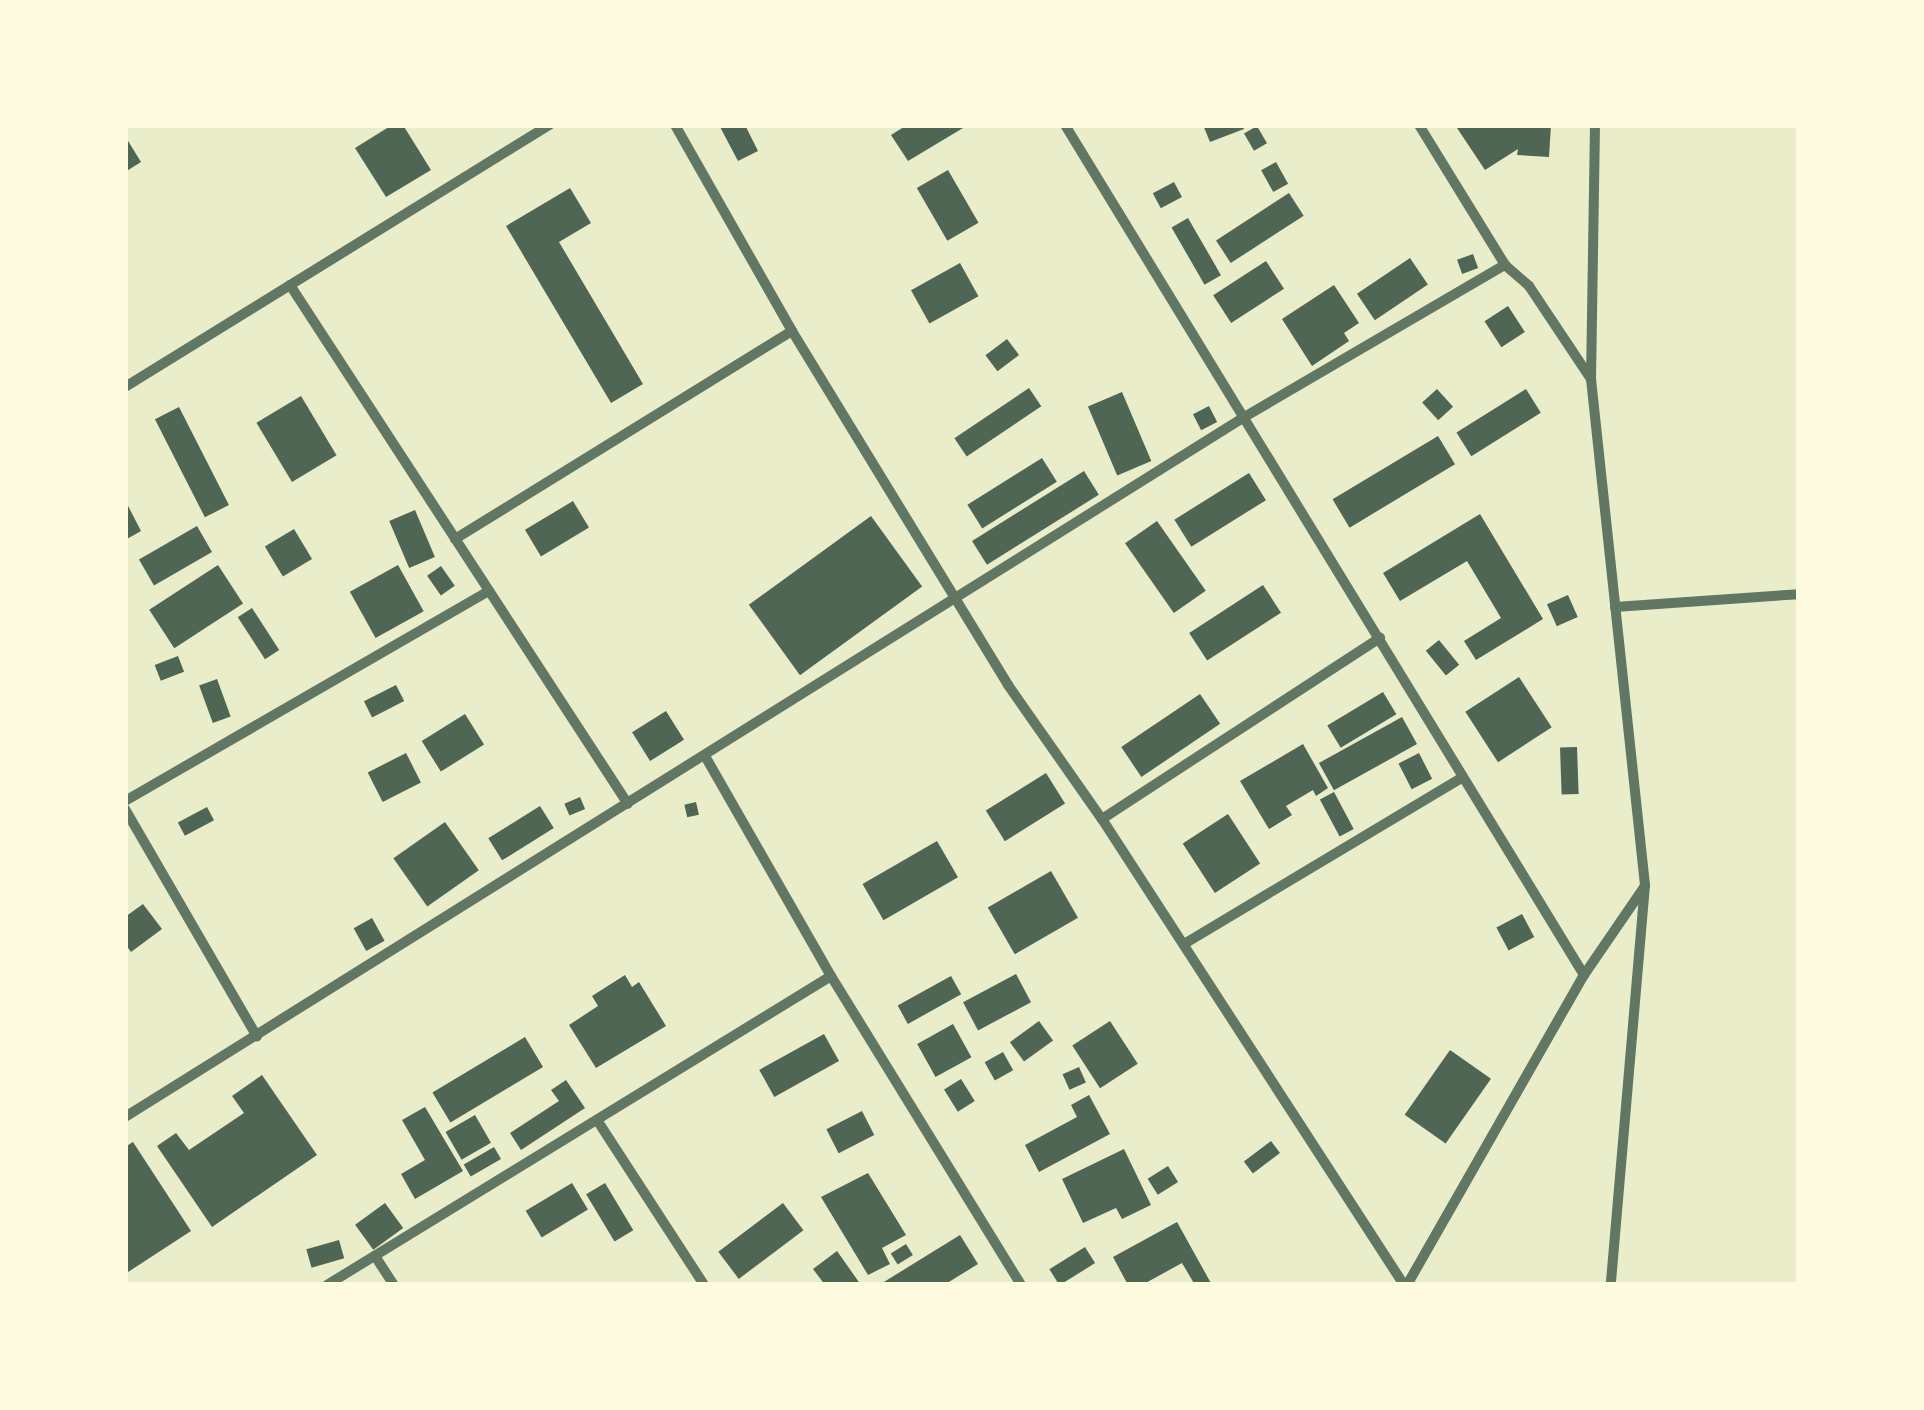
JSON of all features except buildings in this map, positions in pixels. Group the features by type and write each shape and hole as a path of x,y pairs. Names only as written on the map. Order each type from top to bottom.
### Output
{"street":[{"path":"125,387 550,125"},
{"path":"675,125 792,331 1008,684 1102,819 1406,1285 1584,975 1645,885"},
{"path":"1064,125 1584,975"},
{"path":"1419,125 1505,265 1529,286 1591,380"},
{"path":"1595,125 1591,380 1645,885 1611,1285"},
{"path":"125,1117 1241,420 1505,265"},
{"path":"290,286 628,804"},
{"path":"455,539 792,331"},
{"path":"125,800 490,591"},
{"path":"1616,608 1799,594"},
{"path":"1102,819 1380,638"},
{"path":"705,756 831,976 1021,1285"},
{"path":"1184,944 1461,778"},
{"path":"125,809 256,1037"},
{"path":"326,1285 831,976"},
{"path":"597,1120 704,1285"},
{"path":"375,1256 394,1285"}]}
